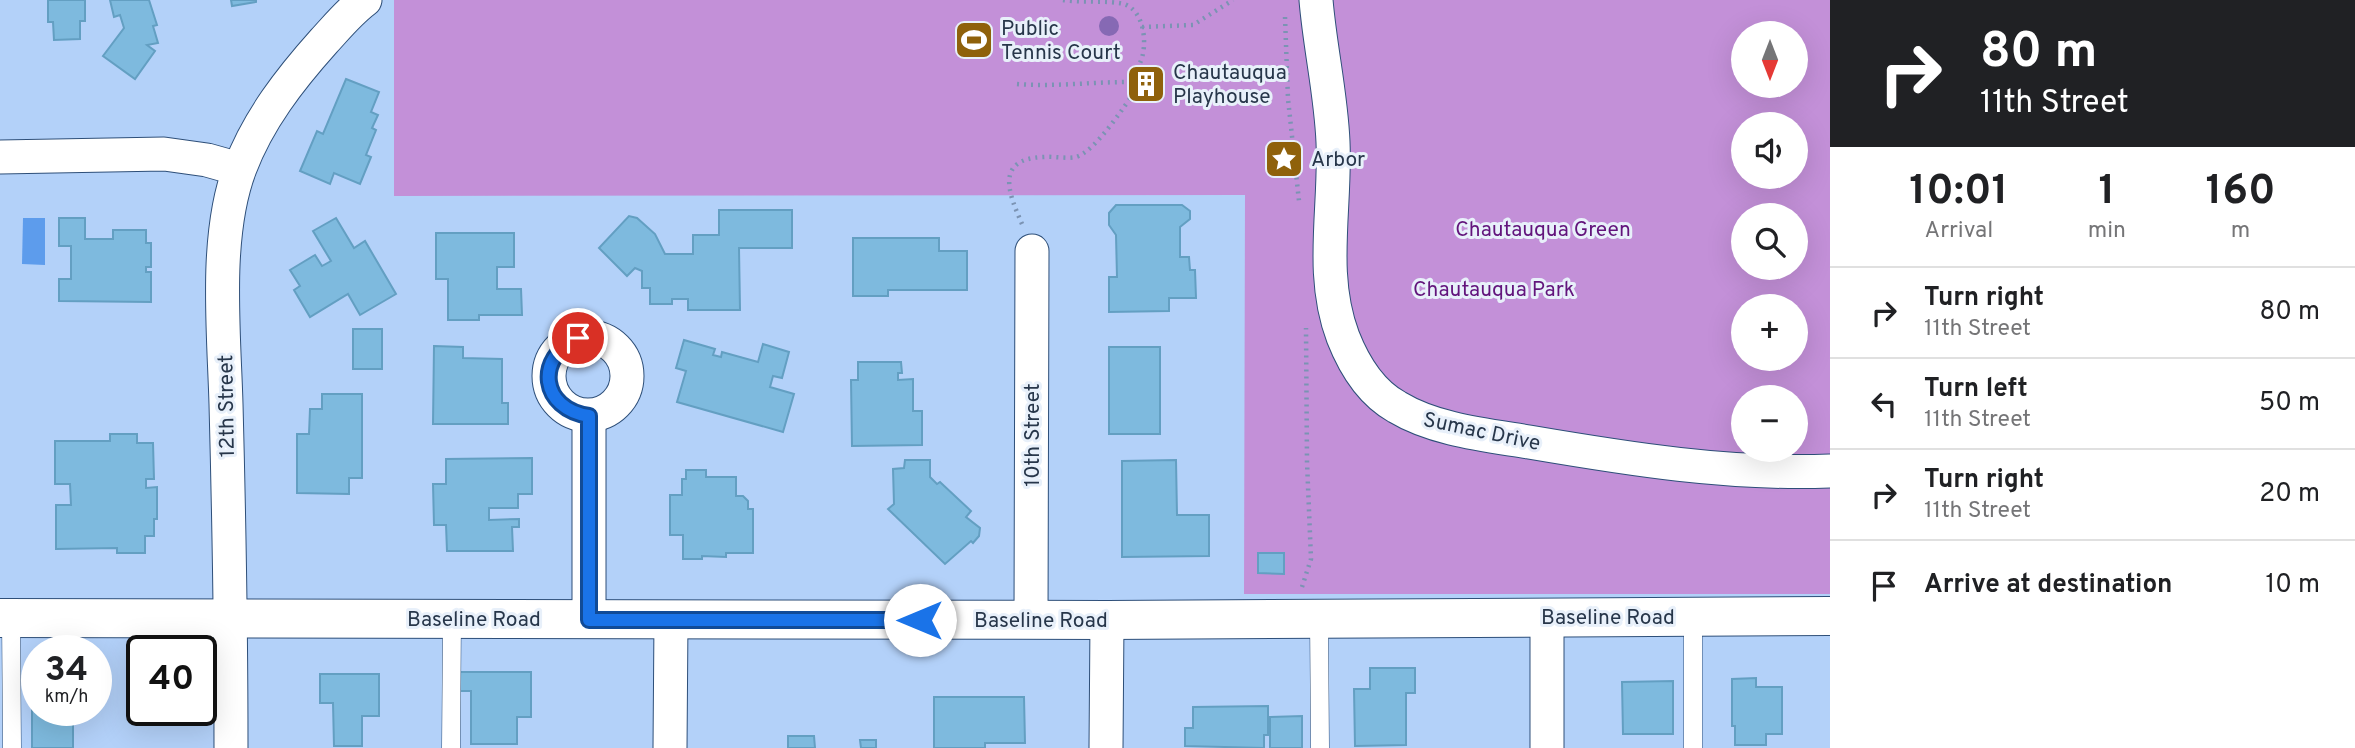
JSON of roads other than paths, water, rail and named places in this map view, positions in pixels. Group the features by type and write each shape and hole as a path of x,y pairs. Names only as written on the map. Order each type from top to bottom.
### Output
{"street":[{"name":"12th Street","path":"231,748 224,251 230,206 239,169 260,126 290,78 347,15 365,0"},
{"name":"Sumac Drive","path":"1316,0 1327,70 1333,143 1329,254 1332,295 1338,322 1351,356 1377,393 1400,410 1417,417 1492,436 1668,464 1771,471 1830,471"},
{"path":"0,157 164,154 207,160 239,169"},
{"name":"10th Street","path":"1031,620 1032,251"},
{"path":"589,416 589,620"},
{"name":"Baseline Road","path":"6,618 1107,620 1830,616"},
{"path":"1547,617 1547,748"},
{"path":"670,748 671,620"},
{"path":"1106,748 1107,620"}],"lane":[{"path":"1693,617 1693,748"},
{"path":"6,618 12,748"},
{"path":"451,748 452,618"},
{"path":"1308,618 1320,748"}],"water":[{"path":"23,218 45,218 45,265 22,264"}],"place":[{"name":"Public Tennis Court","path":"974,40"},
{"name":"Chautauqua Playhouse","path":"1146,84"},
{"name":"Arbor","path":"1284,159"}],"park label":[{"name":"Chautauqua Green","path":"1543,229"},
{"name":"Chautauqua Park","path":"1494,289"}]}
